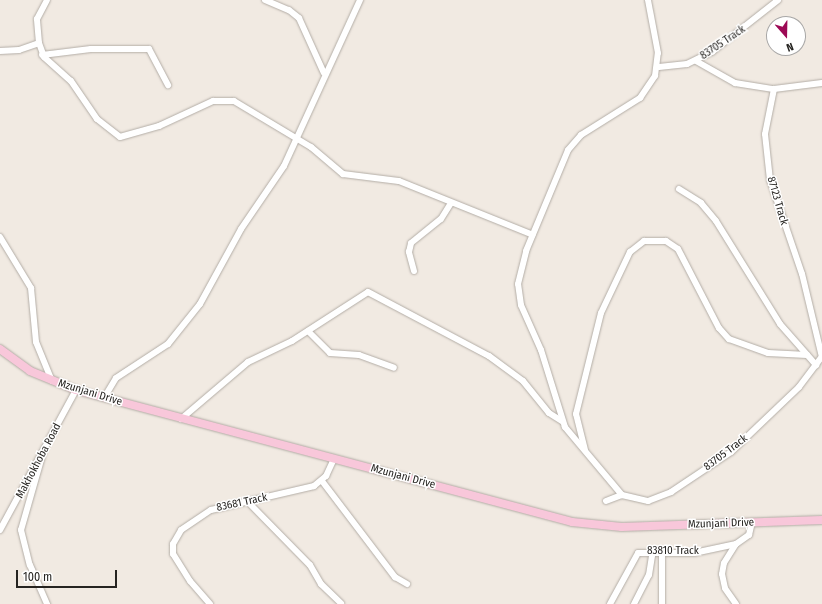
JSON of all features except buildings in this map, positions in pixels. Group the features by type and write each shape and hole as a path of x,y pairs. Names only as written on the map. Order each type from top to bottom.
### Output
{"main road":[{"name":"Mzunjani Drive","path":"0,349 52,381 76,390 582,524 622,527 822,520"}],"street":[{"path":"47,0 37,19 39,43 42,54 71,81 97,119 120,137 138,134 224,99 245,105 297,139 343,174 399,181 450,203 533,235"},
{"path":"265,0 289,10 298,18 324,73"},
{"path":"104,398 116,378 156,353 186,324 297,139 324,73 360,0"},
{"path":"606,501 622,495 586,453 562,421 543,356 518,292 520,266 568,150 588,131 640,98 659,67 648,0"},
{"name":"83705 Track","path":"659,67 696,61 736,37 778,0"},
{"path":"0,51 18,50 39,43"},
{"path":"42,54 91,49 149,49 168,85"},
{"path":"696,61 735,83 774,88 822,83"},
{"name":"87123 Track","path":"774,88 765,134 767,163 783,224 813,312 822,357"},
{"path":"679,189 701,203 716,221 780,324 816,365"},
{"path":"414,271 409,252 411,243 441,218 450,203"},
{"path":"0,237 31,288 36,342 52,381"},
{"path":"586,453 576,414 601,313 630,252 644,241 666,242 678,248 719,328 729,339 768,353 807,355"},
{"path":"181,419 248,362 308,331 357,296 374,294 489,356 523,381 549,413 562,421"},
{"path":"308,331 330,353 360,355 394,368"},
{"name":"83705 Track","path":"622,495 641,501 659,498 717,461 782,404 822,357"},
{"name":"Makhokhoba Road","path":"0,530 76,390"},
{"path":"43,453 21,530 30,565 47,604"},
{"path":"334,459 322,481 395,577 407,584"},
{"name":"83681 Track","path":"210,604 182,570 173,544 181,530 205,513 298,491 322,481"},
{"path":"249,503 310,565 320,584 341,603"},
{"path":"736,604 728,595 722,574 724,563 736,544 749,535 752,522"},
{"name":"83810 Track","path":"610,604 634,557 640,552 653,551 694,553 736,544"},
{"path":"634,604 648,575 653,551"},
{"path":"662,552 662,604"}]}
